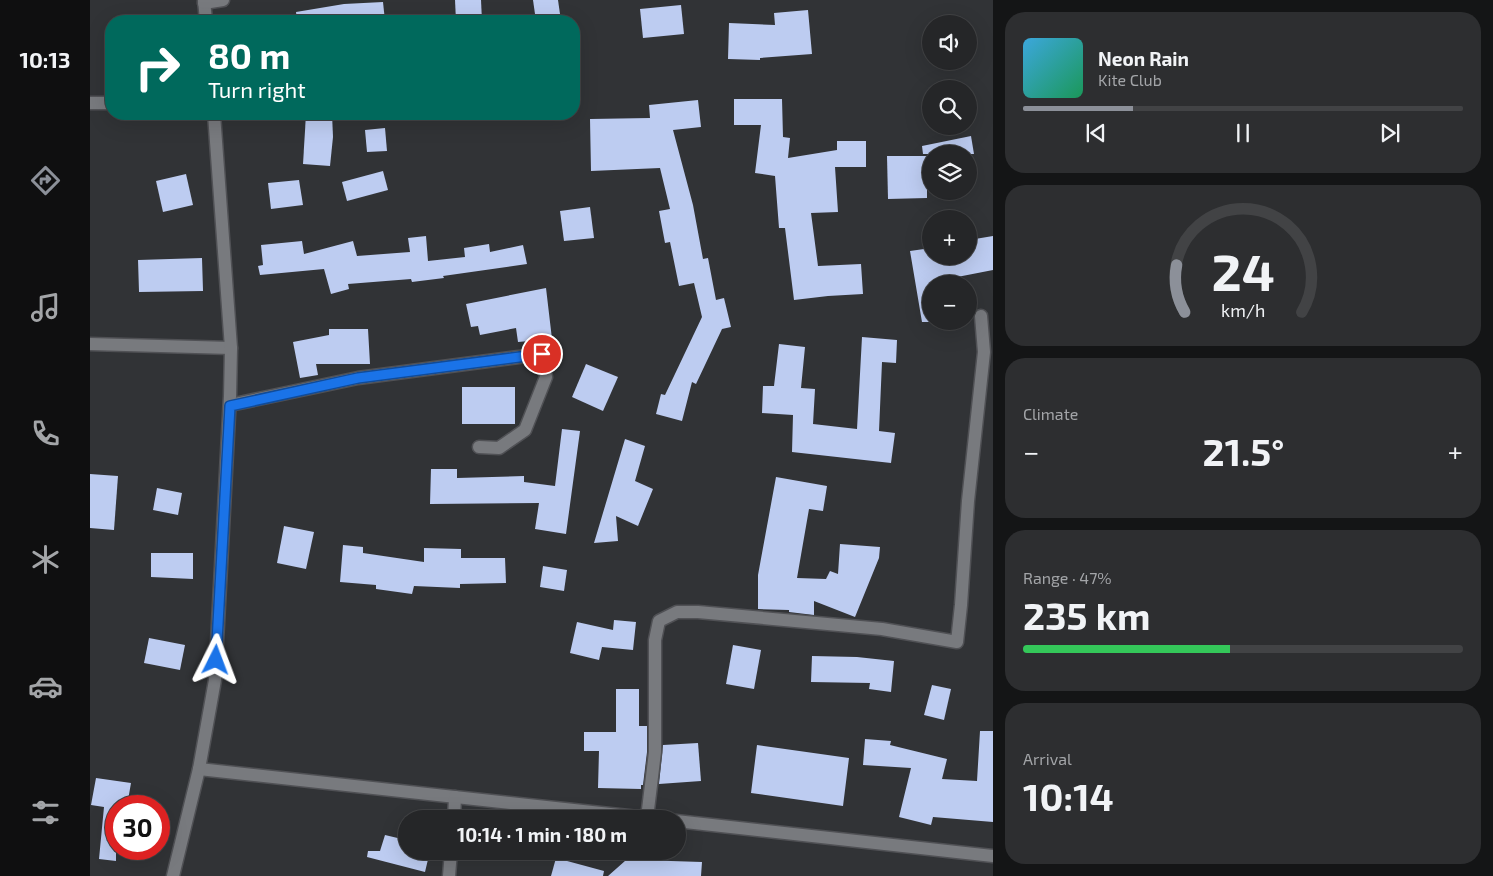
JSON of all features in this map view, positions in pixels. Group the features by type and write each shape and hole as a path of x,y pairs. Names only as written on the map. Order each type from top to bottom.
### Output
{"street":[{"path":"205,15 204,1 223,0"},
{"path":"90,103 105,103"},
{"path":"172,876 199,769 215,680 230,406 231,348 214,120"},
{"path":"652,810 655,752 655,640 659,621 677,612 698,612 882,629 957,642 968,501 984,352 981,316"},
{"path":"90,344 231,348"},
{"path":"230,406 358,378 542,354 546,377 525,430 499,448 479,447"},
{"path":"199,769 577,810"},
{"path":"454,810 455,797"},
{"path":"686,822 993,856"},
{"path":"449,876 450,860"}],"building":[{"path":"455,0 481,0 482,15 456,15"},
{"path":"533,0 558,0 560,15 535,15"},
{"path":"383,2 384,15 296,15 296,12 344,4"},
{"path":"681,5 684,34 643,38 640,9"},
{"path":"808,10 812,54 760,58 760,60 728,59 729,23 775,25 774,13"},
{"path":"734,99 782,99 783,137 790,138 788,158 837,150 837,141 866,141 866,167 835,167 838,212 811,213 818,266 861,264 863,294 794,300 785,228 779,228 775,176 755,173 761,125 734,125"},
{"path":"698,100 701,127 673,130 693,205 703,259 708,258 716,300 724,298 731,327 722,329 696,384 692,382 682,421 656,414 661,394 665,395 702,317 694,283 679,286 670,242 665,243 659,211 670,209 660,168 591,171 590,119 650,118 649,105"},
{"path":"306,120 332,120 333,137 330,166 303,164"},
{"path":"385,128 387,151 367,152 365,130"},
{"path":"971,136 972,145 927,145"},
{"path":"887,156 922,156 922,198 888,199"},
{"path":"383,171 388,190 347,201 342,182"},
{"path":"186,174 193,205 163,212 156,181"},
{"path":"299,180 303,205 271,209 268,183"},
{"path":"590,207 594,238 564,241 560,211"},
{"path":"426,236 428,261 465,257 464,248 489,244 490,252 523,245 527,264 412,282 411,279 348,284 349,289 331,294 324,269 260,275 258,266 263,265 261,245 302,241 304,254 353,241 357,256 410,252 408,238"},
{"path":"993,236 993,270 967,275 922,275 922,322 910,251 922,249 922,265 977,265 977,239"},
{"path":"202,258 203,291 139,292 138,260"},
{"path":"546,288 552,339 518,342 516,328 480,335 478,326 471,327 466,304"},
{"path":"329,329 368,329 370,364 316,364 318,375 300,378 293,342 329,335"},
{"path":"862,337 897,340 896,363 882,362 879,431 895,433 891,463 792,452 793,415 762,413 763,386 774,386 779,344 805,347 801,388 815,389 813,424 857,429"},
{"path":"586,364 618,377 603,411 572,397"},
{"path":"462,387 515,387 515,424 462,424"},
{"path":"562,429 580,431 566,534 535,529 539,503 430,504 431,469 457,469 457,478 524,476 524,482 555,486"},
{"path":"625,439 645,446 635,481 653,489 638,526 616,516 618,541 594,543"},
{"path":"90,474 118,476 114,530 90,528"},
{"path":"776,477 827,486 823,511 809,509 797,578 826,579 830,571 838,574 840,544 880,547 879,558 855,617 814,601 814,615 789,612 789,610 758,609 758,575"},
{"path":"157,488 182,493 178,515 153,510"},
{"path":"284,526 314,532 306,569 277,563"},
{"path":"343,545 363,547 363,553 424,562 424,548 461,549 461,558 505,558 506,583 460,584 460,588 414,586 412,594 376,589 376,585 340,582"},
{"path":"151,553 193,553 193,579 151,577"},
{"path":"543,566 567,570 564,591 540,587"},
{"path":"614,620 636,622 633,650 602,647 599,660 570,653 577,622 613,630"},
{"path":"149,638 185,645 180,670 144,663"},
{"path":"733,645 761,650 754,689 726,684"},
{"path":"812,656 857,657 894,661 891,692 869,689 870,683 811,682"},
{"path":"932,685 951,689 944,720 924,715"},
{"path":"616,689 639,689 639,726 647,726 647,752 641,789 598,788 599,751 584,751 584,732 616,732"},
{"path":"980,731 993,731 993,822 933,817 931,825 899,817 911,768 863,765 865,739 891,741 890,745 947,759 942,779 977,781"},
{"path":"698,743 701,781 659,784 663,745"},
{"path":"757,745 849,758 843,806 751,793"},
{"path":"96,778 131,783 129,795 105,795 105,860 99,859 104,807 91,805"},
{"path":"385,835 398,838 398,860 428,860 425,872 367,857 368,851 380,851"},
{"path":"555,860 563,860 604,871 603,876 551,876"},
{"path":"626,860 702,862 701,876 608,876"}],"route":[{"path":"216,660 230,406 358,378 542,354"}]}
